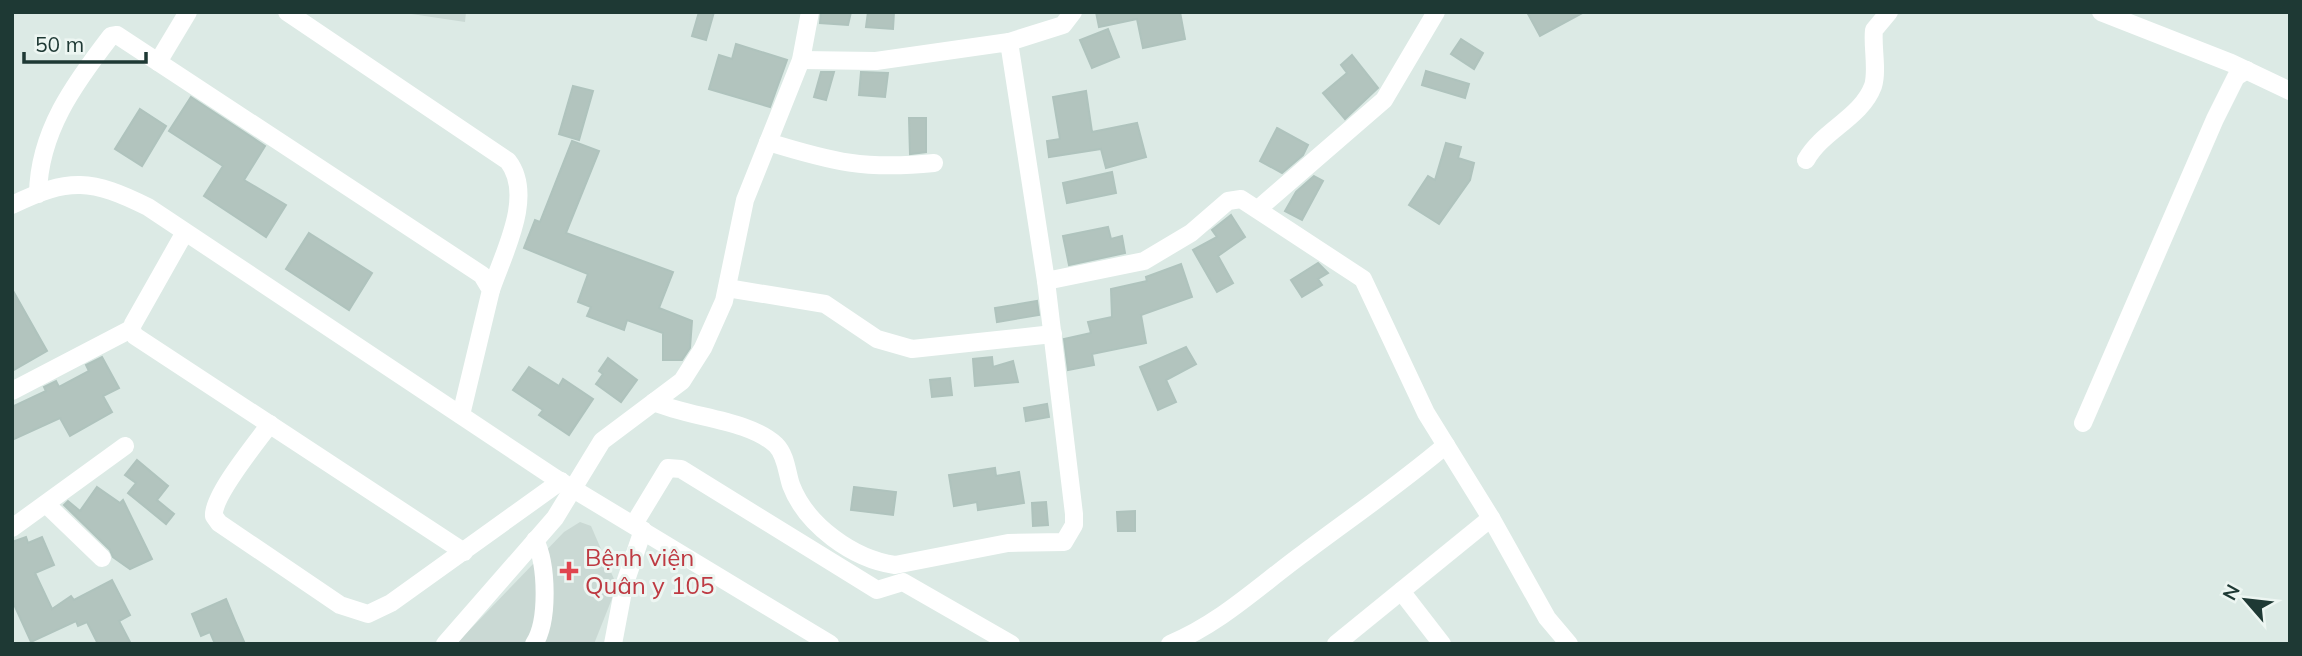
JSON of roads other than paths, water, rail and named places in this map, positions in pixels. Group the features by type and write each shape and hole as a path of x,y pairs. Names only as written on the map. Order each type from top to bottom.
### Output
{"street":[{"path":"158,62 188,12"},
{"path":"287,12 509,162 514,169 518,202 491,290 461,415"},
{"path":"270,424 222,494 215,506 214,516 219,523 340,605 368,614 380,611 567,484 602,441 682,382 703,348 724,302 745,200 800,60 810,12"},
{"path":"800,60 876,61 1009,43 1063,24 1073,12"},
{"path":"1258,209 1384,100 1436,12"},
{"path":"1806,160 1813,147 1856,110 1867,96 1874,83 1874,30 1889,12"},
{"path":"2101,12 2247,70 2290,91"},
{"path":"38,194 43,147 80,76 111,36 117,35 481,275 491,290"},
{"path":"654,402 685,414 737,426 767,439 778,447 797,497 819,525 852,550 882,563 895,565 1008,543 1064,542 1074,526 1074,514 1046,281 1009,43"},
{"path":"2083,423 2215,119 2236,77 2247,70"},
{"path":"768,142 845,164 894,167 934,163"},
{"path":"12,205 77,183 116,191 148,207 567,484 830,644"},
{"path":"1046,281 1144,261 1191,233 1228,201 1241,199 1363,279 1426,413 1491,517 1547,618 1569,644"},
{"path":"12,391 131,329 185,232"},
{"path":"727,288 825,304 877,339 912,349 1053,334"},
{"path":"131,329 144,344 464,552"},
{"path":"1170,644 1195,639 1302,554 1395,488 1446,445"},
{"path":"12,528 125,446"},
{"path":"613,644 639,527 668,468 681,468 877,590 903,582 1011,644"},
{"path":"445,644 555,518 567,484"},
{"path":"47,505 102,558"},
{"path":"1336,644 1491,517"},
{"path":"534,644 543,620 543,555 535,540"},
{"path":"1401,591 1442,644"}],"place":[{"name":"Bệnh viện Quân y 105","path":"569,571"}]}
